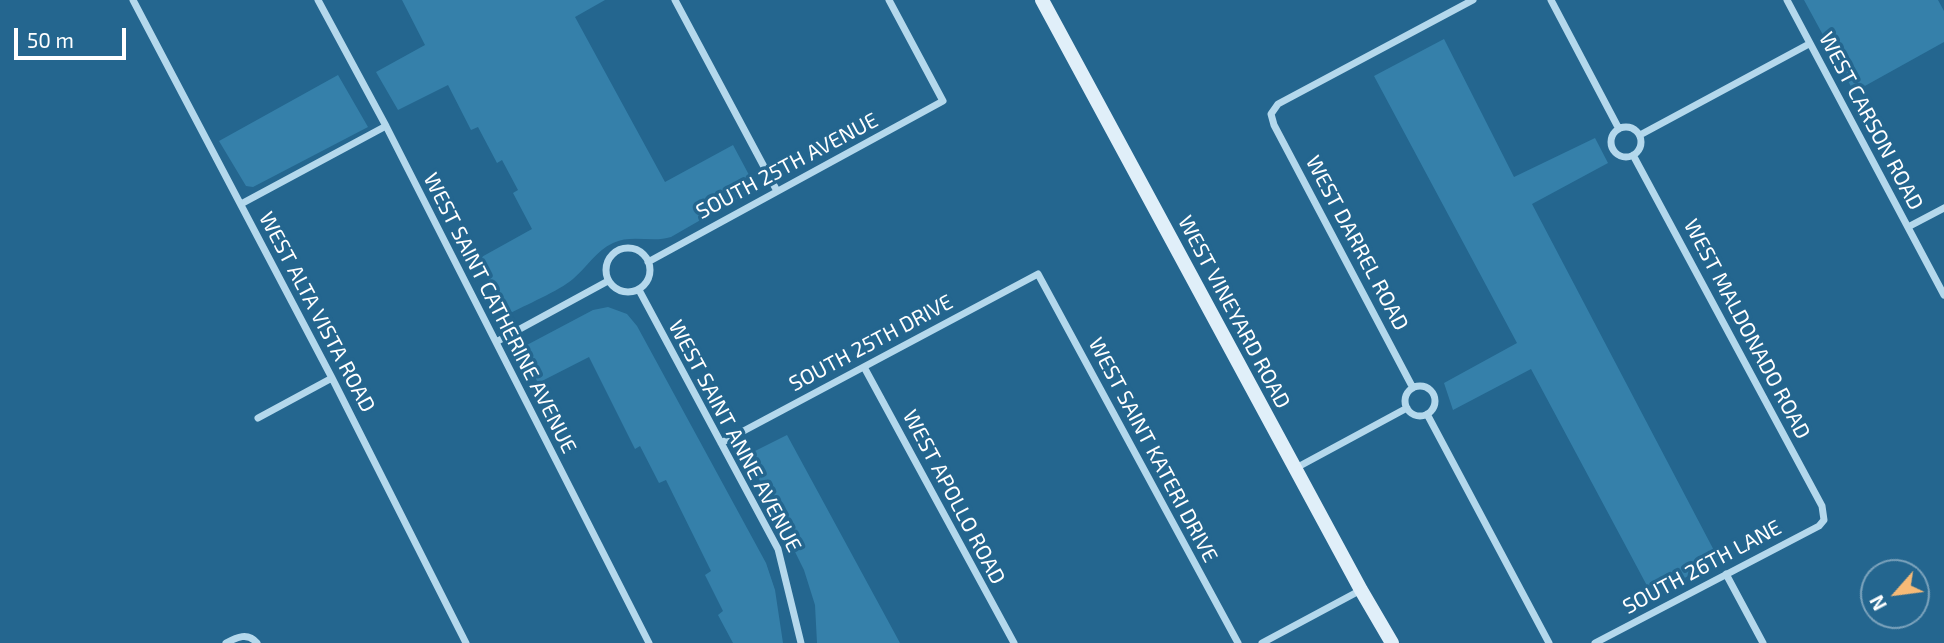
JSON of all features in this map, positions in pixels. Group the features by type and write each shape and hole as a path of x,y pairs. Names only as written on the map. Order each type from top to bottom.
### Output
{"street":[{"name":"WEST ALTA VISTA ROAD","path":"133,0 332,378 466,643"},
{"name":"WEST SAINT CATHERINE AVENUE","path":"318,0 386,126 649,643"},
{"path":"675,0 777,191"},
{"name":"SOUTH 25TH AVENUE","path":"648,262 943,101 889,0"},
{"name":"WEST VINEYARD ROAD","path":"1042,0 1392,643"},
{"name":"WEST DARREL ROAD","path":"1473,0 1278,104 1271,114 1274,125 1413,388 1420,386 1432,391 1435,404 1427,414 1549,643"},
{"name":"WEST MALDONADO ROAD","path":"1551,0 1619,129 1611,139 1613,149 1620,156 1633,155 1822,506 1824,520"},
{"name":"WEST CARSON ROAD","path":"1787,0 1944,295"},
{"path":"1640,135 1809,44"},
{"path":"241,204 386,126"},
{"path":"1619,129 1632,128 1640,135 1641,145 1633,155"},
{"path":"1908,226 1944,208"},
{"path":"634,249 642,252 648,262 649,276 646,284 639,290 622,292 608,281 606,264 617,251 634,249"},
{"name":"SOUTH 25TH DRIVE","path":"721,443 1038,274"},
{"name":"WEST SAINT KATERI DRIVE","path":"1038,274 1238,643"},
{"path":"496,342 608,281"},
{"name":"WEST SAINT ANNE AVENUE","path":"639,290 778,549 801,643"},
{"name":"WEST APOLLO ROAD","path":"864,367 1014,643"},
{"path":"258,418 332,378"},
{"path":"1413,388 1406,398 1407,408 1414,415 1427,414"},
{"path":"1295,468 1407,408"},
{"name":"SOUTH 26TH LANE","path":"1595,643 1819,526 1824,520"},
{"path":"1726,574 1763,643"},
{"path":"1262,643 1361,590"},
{"path":"226,643 236,637 248,637 257,643"}],"shaded area":[{"path":"402,0 605,0 575,17 665,182 733,145 756,188 671,237 627,239 613,243 567,284 507,315 478,259 532,229 513,193 518,190 502,160 497,163 478,127 471,130 448,85 398,110 376,72 425,45"},
{"path":"1804,0 1938,0 1944,11 1944,42 1854,92"},
{"path":"1444,39 1514,177 1595,138 1608,163 1532,204 1719,560 1652,595 1531,369 1453,410 1444,383 1517,343 1374,76"},
{"path":"338,75 368,127 253,187 246,186 219,141"},
{"path":"608,307 627,314 637,326 766,563 775,590 783,643 733,643 718,615 723,611 705,575 711,571 666,480 659,483 640,446 635,449 589,357 538,383 523,352 525,346 593,310"},
{"path":"787,435 900,643 817,643 815,605 804,570 747,455"}]}
